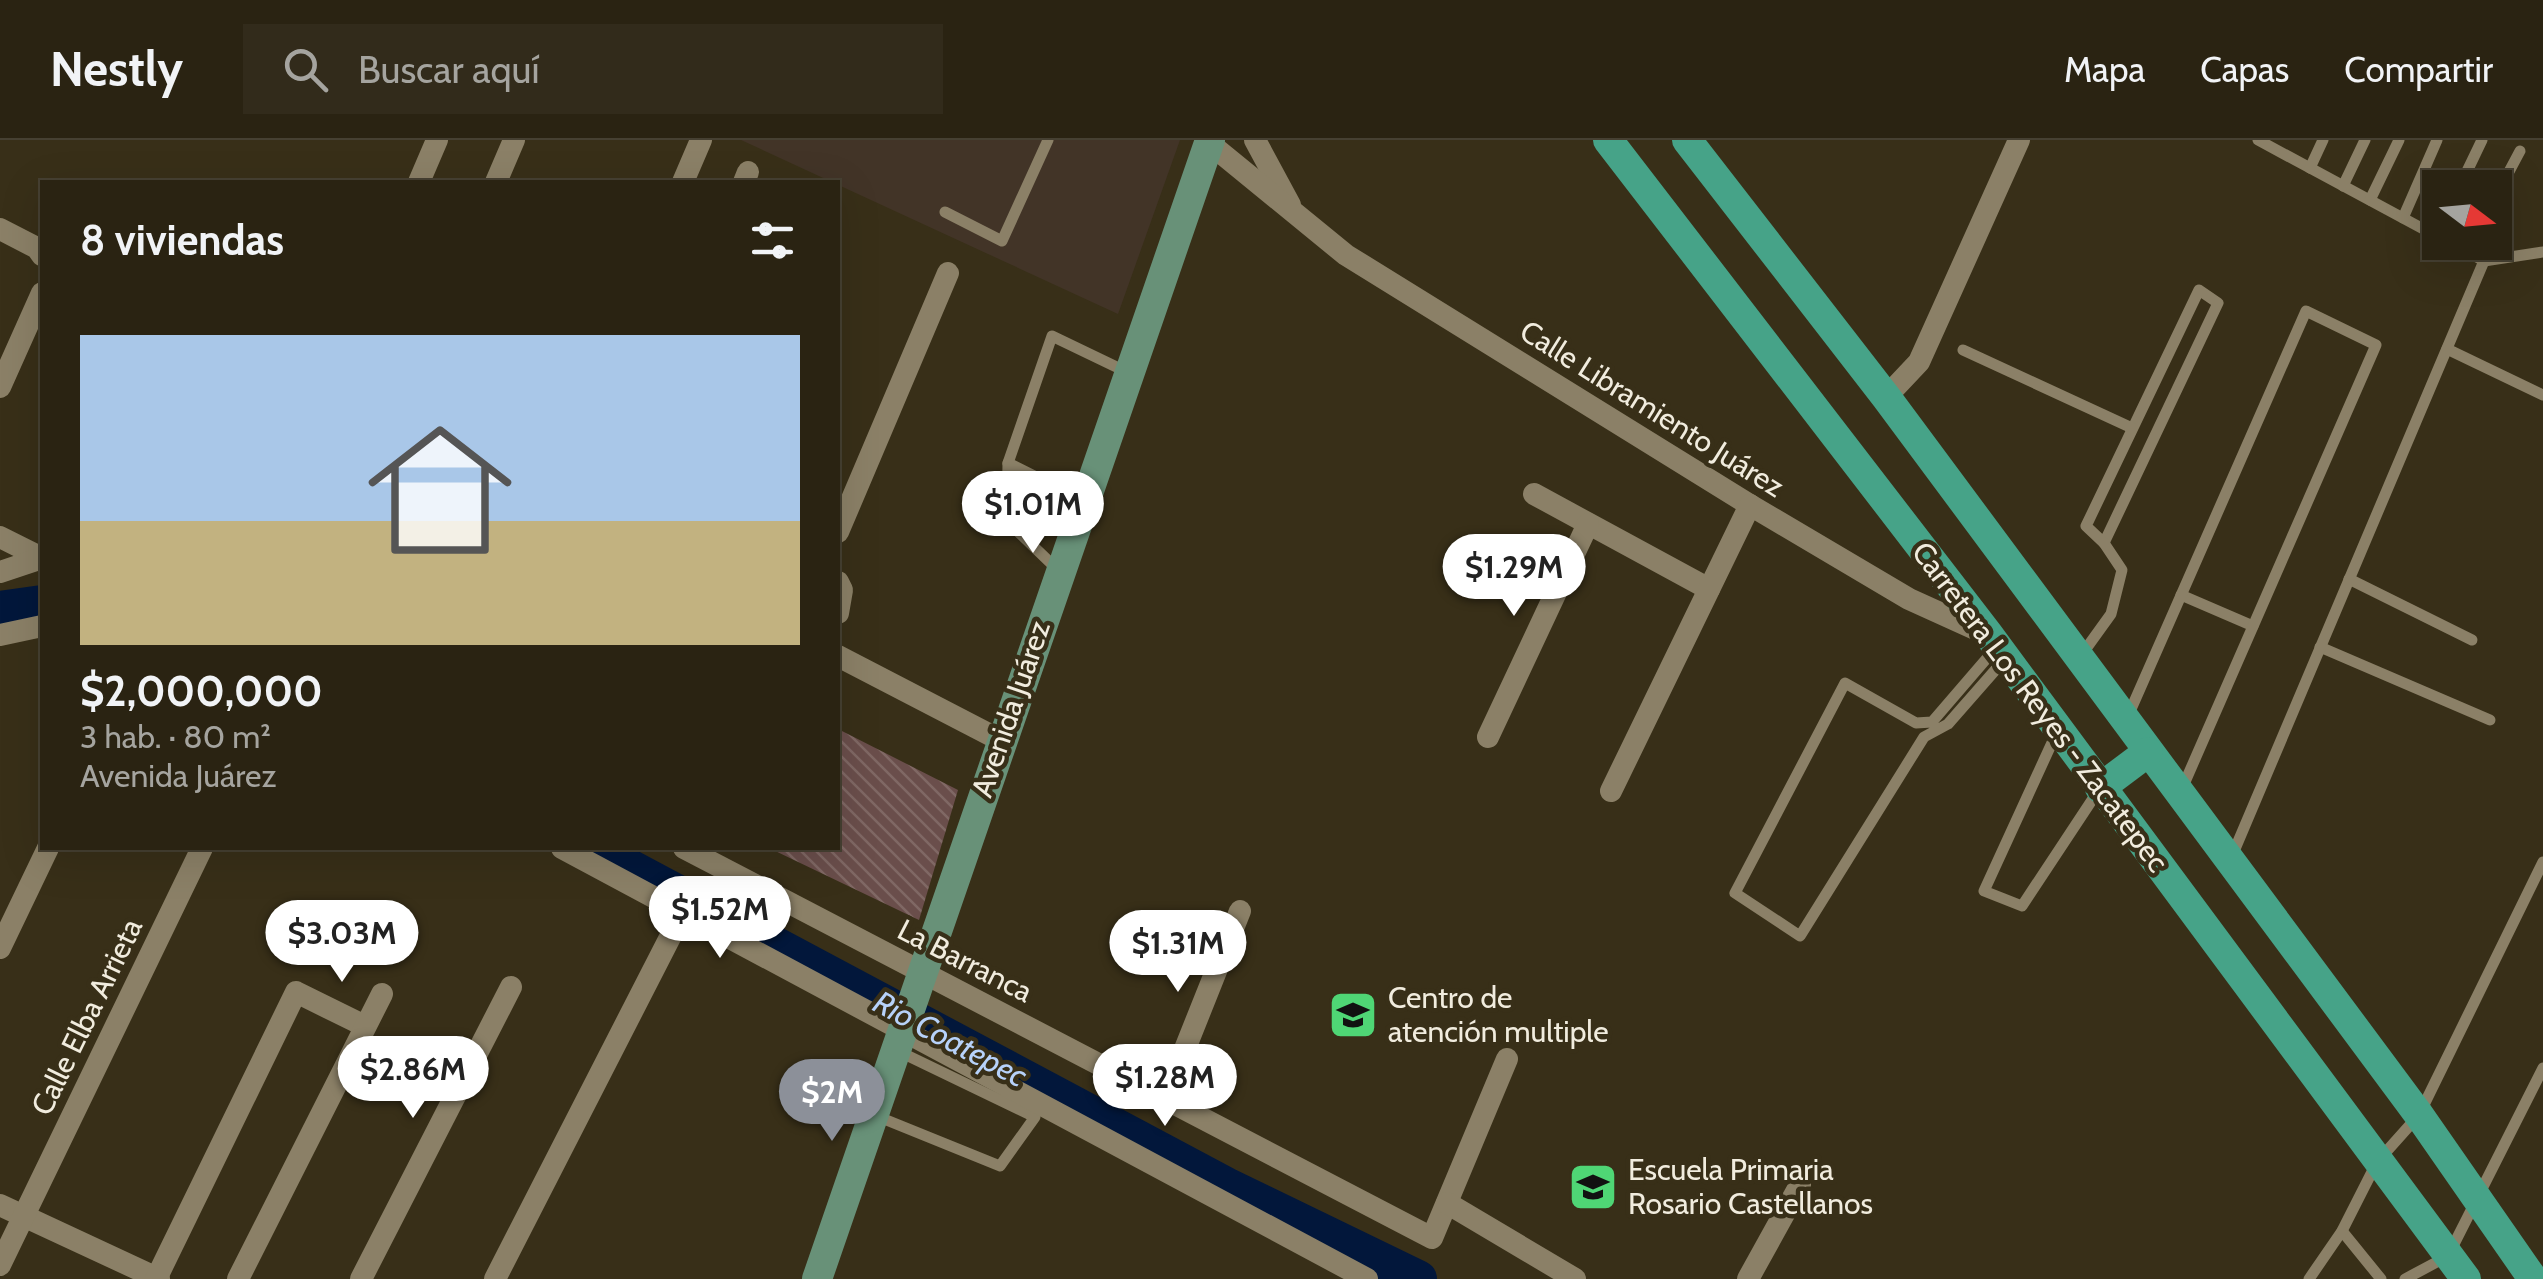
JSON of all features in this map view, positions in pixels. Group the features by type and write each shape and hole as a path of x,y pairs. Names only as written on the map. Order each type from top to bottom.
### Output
{"main road":[{"name":"Carretera Los Reyes - Zacatepec","path":"1608,140 1996,647 2457,1267"},
{"name":"Carretera Los Reyes - Zacatepec","path":"1687,140 1886,397 2420,1115 2533,1279"},
{"path":"2100,788 2148,752"}],"street":[{"path":"419,180 437,140"},
{"path":"497,180 514,140"},
{"path":"683,180 701,140"},
{"name":"Calle Libramiento Juárez","path":"1255,140 1297,217"},
{"path":"1886,397 1918,362 1970,256 2019,140"},
{"name":"Calle Libramiento Juárez","path":"1210,141 1346,256 1750,505 1996,647"},
{"name":"Avenida Juárez","path":"817,1279 1210,141"},
{"path":"0,229 40,254"},
{"path":"840,527 948,273"},
{"path":"0,387 40,297"},
{"path":"1534,494 1710,589"},
{"path":"1611,791 1750,505"},
{"path":"1488,737 1588,524"},
{"path":"0,537 40,557"},
{"path":"0,572 40,559"},
{"path":"0,635 40,626"},
{"path":"840,657 1000,740"},
{"path":"0,948 47,850"},
{"name":"Calle Elba Arrieta","path":"0,1265 201,850"},
{"path":"566,850 902,1034 1367,1279"},
{"name":"La Barranca","path":"687,850 919,983 1165,1099 1432,1238 1447,1204"},
{"path":"496,1279 683,912"},
{"path":"1165,1099 1240,912"},
{"path":"361,1279 512,988"},
{"path":"0,1205 157,1279 296,992 365,1026"},
{"path":"238,1279 382,994"},
{"path":"1507,1059 1447,1204 1575,1279"},
{"path":"1748,1279 1800,1185"}],"lane":[{"path":"945,212 1002,241 1048,140"},
{"path":"2258,140 2422,226"},
{"path":"2310,168 2323,140"},
{"path":"2344,186 2364,140"},
{"path":"2370,200 2399,140"},
{"path":"2403,218 2438,140"},
{"path":"2468,170 2482,140"},
{"path":"2510,170 2520,151"},
{"path":"2229,862 2484,261 2543,252"},
{"path":"2079,658 2111,614 2122,570 2104,543 2086,526 2199,290 2218,303 2104,543"},
{"path":"2126,722 2306,312 2376,345 2179,795"},
{"path":"1059,571 1007,521 1008,463 1052,336 1129,373"},
{"path":"2447,349 2543,395"},
{"path":"1963,350 2132,428"},
{"path":"1008,463 1084,501"},
{"path":"2349,579 2472,640"},
{"path":"2181,596 2253,626"},
{"path":"2320,646 2490,720"},
{"path":"1996,647 1948,724 1924,736 1800,936 1734,893 1845,683 1916,722 1932,722 1996,647"},
{"path":"2058,730 1984,891 2022,906 2100,788"},
{"path":"2309,1279 2342,1231 2378,1162 2420,1115 2543,862"},
{"path":"874,1115 1000,1166 1035,1117 902,1034"},
{"path":"2404,1279 2457,1267 2476,1201 2543,1068"},
{"path":"2342,1231 2381,1279"}],"shaded area":[{"path":"741,140 1180,140 1118,314 840,186 840,180 828,180"}],"building":[{"path":"840,730 958,790 919,920 773,850 840,850"}],"waterway":[{"name":"Rio Coatepec","path":"0,610 40,604"},
{"name":"Rio Coatepec","path":"596,850 1226,1186 1418,1279"}],"place":[{"name":"Centro de atención multiple","path":"1353,1015"},
{"name":"Escuela Primaria Rosario Castellanos","path":"1593,1187"}]}
